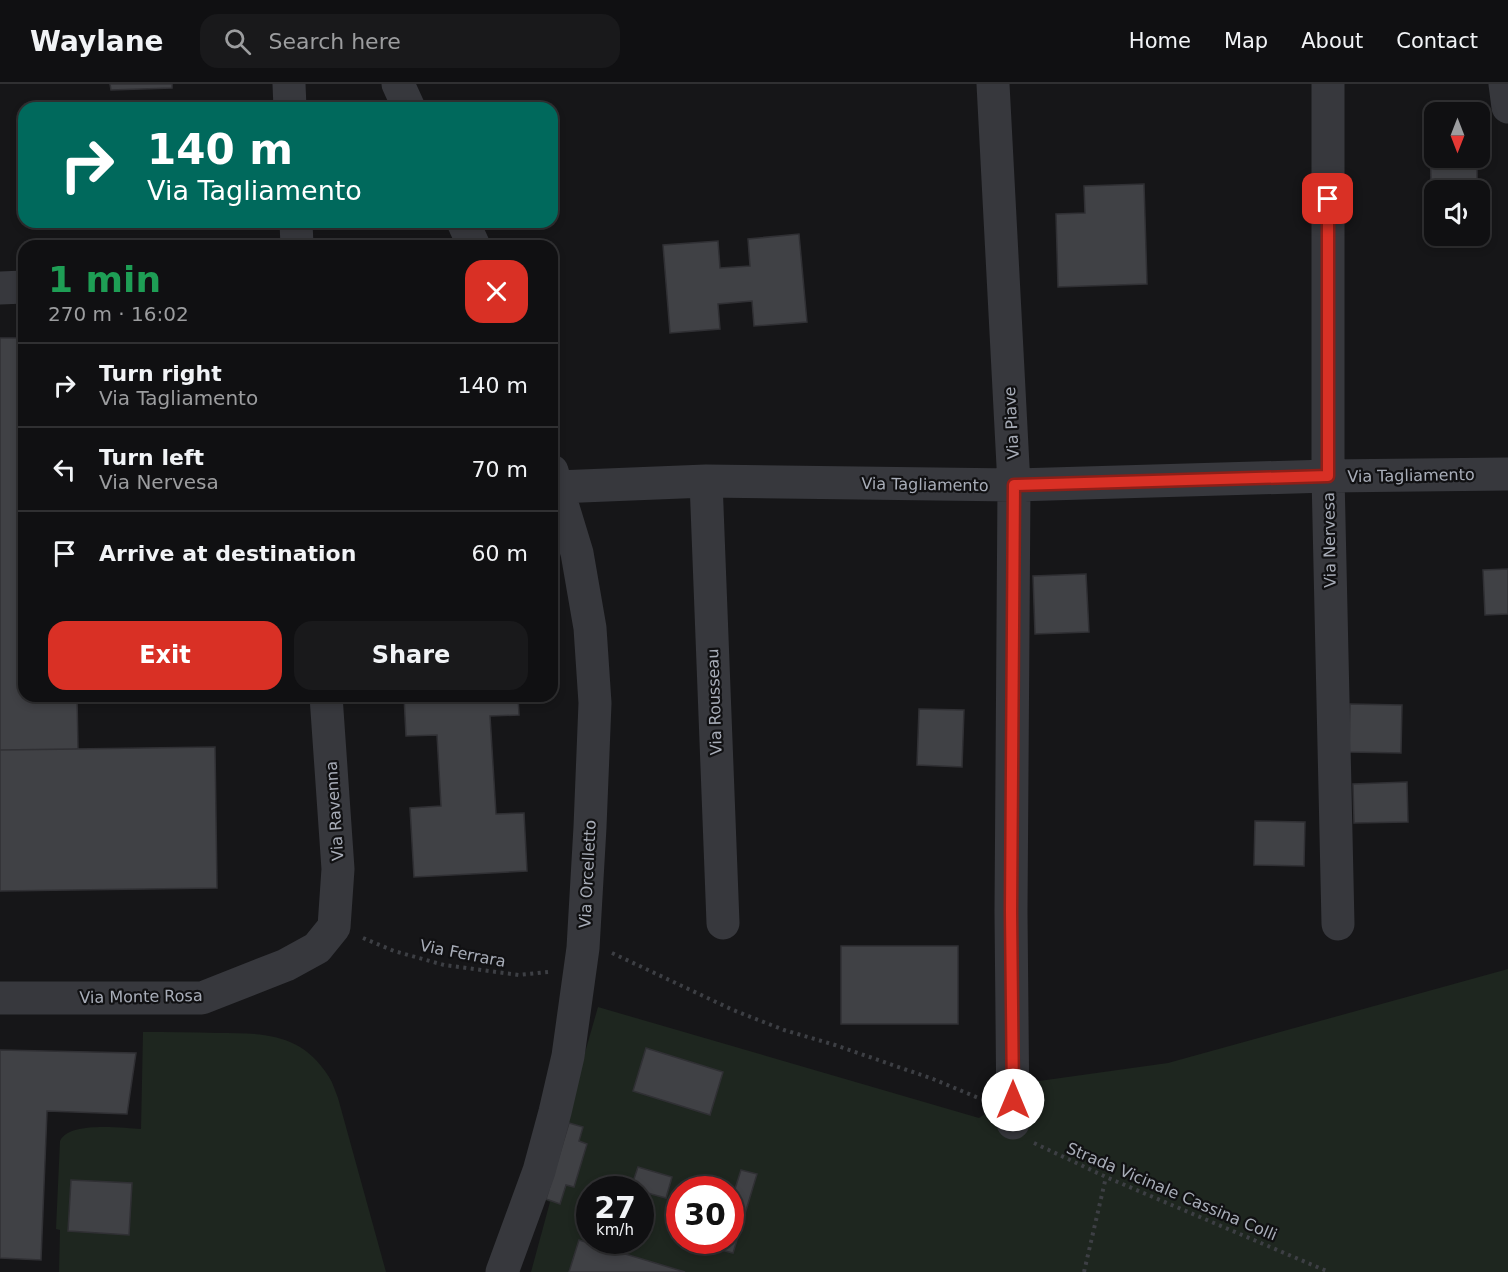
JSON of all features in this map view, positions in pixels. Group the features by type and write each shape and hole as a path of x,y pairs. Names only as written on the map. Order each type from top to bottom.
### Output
{"street":[{"path":"289,84 290,102"},
{"path":"398,84 406,102"},
{"name":"Via Piave","path":"993,84 1014,485 1011,912 1013,1123"},
{"name":"Via Nervesa","path":"1328,84 1328,476 1338,924"},
{"path":"1505,84 1508,107"},
{"path":"0,288 18,287"},
{"name":"Via Tagliamento","path":"558,479 1014,485 1328,476 1508,474"},
{"name":"Via Rousseau","path":"706,481 723,923"},
{"name":"Via Orcelletto","path":"502,1272 539,1170 555,1112 568,1056 583,948 595,703 590,628 577,554 558,489"},
{"name":"Via Ravenna","path":"326,702 338,869 334,927"},
{"name":"Via Monte Rosa","path":"0,998 202,998 286,965 317,948 334,927"}],"path":[{"name":"Via Ferrara","path":"334,927 394,951 444,964 519,975 554,971 583,948"},
{"name":"Strada Vicinale Cassina Colli","path":"583,948 599,947 733,1010 784,1030 836,1045 944,1083 988,1102 1013,1123 1022,1137 1106,1177 1329,1272"},
{"path":"1084,1272 1106,1177"}],"shaded area":[{"path":"1508,969 1508,1272 531,1272 550,1202 543,1199 598,1007 979,1118 1032,1082 1168,1063"},
{"path":"143,1032 266,1035 294,1044 318,1062 330,1079 338,1098 386,1272 59,1272 60,1230 56,1229 60,1141 65,1135 85,1128 141,1129"}],"building":[{"path":"110,84 172,84 172,88 111,90"},
{"path":"1431,168 1477,168 1477,180 1431,180"},
{"path":"1144,184 1147,284 1058,287 1056,214 1085,213 1084,186"},
{"path":"799,234 807,322 754,326 752,301 718,304 720,329 670,333 663,245 718,241 720,268 750,266 748,239"},
{"path":"0,338 18,338 18,702 77,702 78,749 0,750"},
{"path":"1508,569 1508,614 1485,615 1483,570"},
{"path":"1086,574 1089,632 1035,634 1033,576"},
{"path":"404,702 518,702 519,715 490,716 496,814 524,813 527,871 414,877 410,808 441,806 437,735 406,736"},
{"path":"1350,704 1402,705 1401,753 1349,752"},
{"path":"919,709 964,710 962,767 917,765"},
{"path":"215,747 217,888 0,891 0,750"},
{"path":"1407,782 1408,822 1354,823 1353,784"},
{"path":"1255,821 1305,822 1304,866 1254,865"},
{"path":"841,946 958,946 958,1024 841,1024"},
{"path":"646,1048 723,1072 710,1115 633,1091"},
{"path":"0,1050 136,1053 127,1114 47,1111 41,1260 0,1258"},
{"path":"569,1123 583,1127 579,1141 587,1144 574,1187 566,1185 560,1204 546,1199"},
{"path":"638,1167 669,1176 666,1176 666,1198 654,1195 654,1176 635,1176"},
{"path":"741,1170 757,1174 744,1217 744,1176 739,1176"},
{"path":"71,1180 132,1183 129,1235 68,1231"},
{"path":"576,1250 576,1254 625,1254 685,1272 569,1272"}],"route":[{"path":"1013,1100 1011,912 1014,485 1328,476 1328,199"}]}
